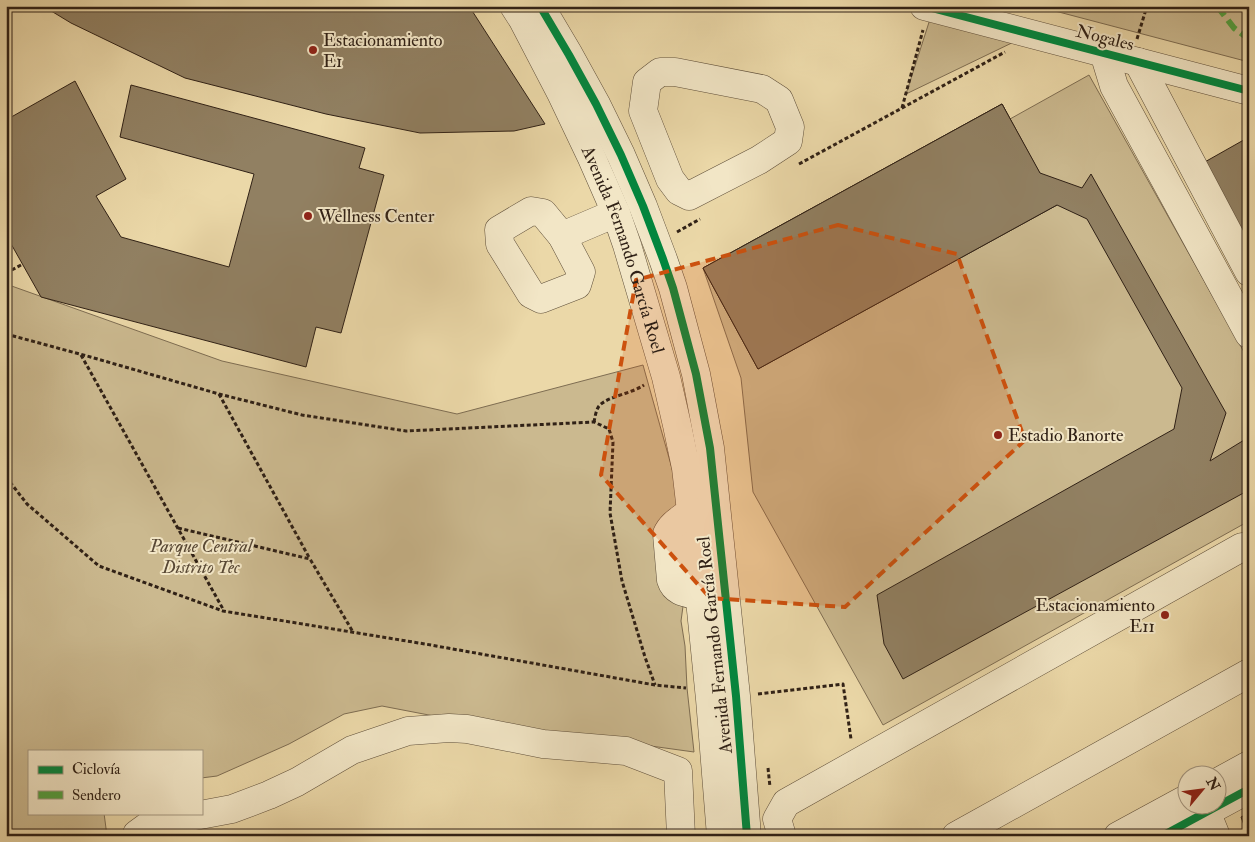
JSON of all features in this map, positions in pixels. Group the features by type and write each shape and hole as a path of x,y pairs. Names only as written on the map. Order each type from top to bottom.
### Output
{"street":[{"name":"Avenida Fernando García Roel","path":"514,6 561,93 616,213 666,377 678,425 691,511 700,596 720,836"},
{"name":"Avenida Fernando García Roel","path":"540,6 596,104 638,193 673,288 696,374 752,698 747,836"},
{"name":"Nogales","path":"926,7 1249,91"},
{"path":"1104,53 1114,86 1249,334"},
{"path":"1134,61 1249,272"},
{"path":"660,72 675,72 762,89 779,100 790,127 788,141 759,160 688,196 679,191 670,179 643,110 647,82 660,72"},
{"path":"638,193 670,179"},
{"path":"562,236 616,213"},
{"path":"782,836 777,819 786,803 1242,547 1249,548"},
{"path":"956,836 1249,673"},
{"path":"137,836 148,826 232,809 269,795 297,782 352,750 408,731 449,728 467,729 543,744 626,751 678,771 682,836"},
{"path":"1228,777 1249,765"},
{"path":"1228,800 1249,789"},
{"path":"1118,836 1196,814"},
{"path":"1162,836 1200,814"}],"path":[{"path":"1134,61 1147,6"},
{"path":"902,108 926,7"},
{"path":"799,165 1036,35"},
{"path":"657,242 704,216"},
{"path":"6,273 23,264"},
{"path":"6,334 219,394 302,415 406,431 594,422 609,429 612,442 610,514 622,581 655,685 223,610 99,566 27,504 6,477"},
{"path":"81,354 223,610"},
{"path":"594,422 598,407 612,398 626,394 646,384"},
{"path":"219,394 310,560 353,632"},
{"path":"177,528 310,560"},
{"path":"752,698 843,684 854,764"},
{"path":"767,761 771,800 783,809"}],"highlighted area":[{"path":"838,225 957,254 1025,440 845,607 710,598 601,475 636,280"}],"green space":[{"path":"1036,6 1249,6 1249,62"},
{"path":"931,16 1020,39 906,94"},
{"name":"Estadio Banorte","path":"1089,75 1249,361 1249,521 883,725 753,492 741,378 703,268 1002,104 1010,119"},
{"name":"Parque Central Distrito Tec","path":"6,284 222,361 457,414 643,365 678,490 687,577 681,621 685,646 687,688 694,752 434,716 382,706 344,714 289,744 217,776 202,778 202,750 28,750 28,814 104,814 107,836 6,836"}],"building":[{"name":"Estacionamiento E1","path":"43,6 469,6 545,124 514,131 420,133 326,114 185,78 71,23"},
{"name":"Wellness Center","path":"75,81 126,179 96,196 121,237 229,267 254,174 120,137 131,85 365,148 359,168 384,175 341,333 316,327 306,367 41,297 10,242 6,245 6,120"},
{"path":"1002,104 1057,205 758,369 703,268"},
{"path":"1002,104 1040,173 1082,188 1091,174 1226,413 1210,461 1249,437 1249,490 903,679 884,644 877,595 1174,429 1182,388 1087,219 1057,205 758,369 703,268"},
{"path":"1249,137 1249,246 1203,163"},
{"path":"1249,813 1249,836 1248,836 1241,817"}],"marked path":[{"path":"1217,6 1234,28 1249,39"}],"cycle path":[{"path":"540,6 596,104 643,206 673,288 696,374 710,448 736,696 747,836"},
{"path":"924,6 1249,91"},
{"path":"1162,836 1249,789"}],"place":[{"name":"Estacionamiento E1","path":"313,50"},
{"name":"Wellness Center","path":"308,216"},
{"name":"Estadio Banorte","path":"998,435"},
{"name":"Estacionamiento E11","path":"1165,615"}]}
